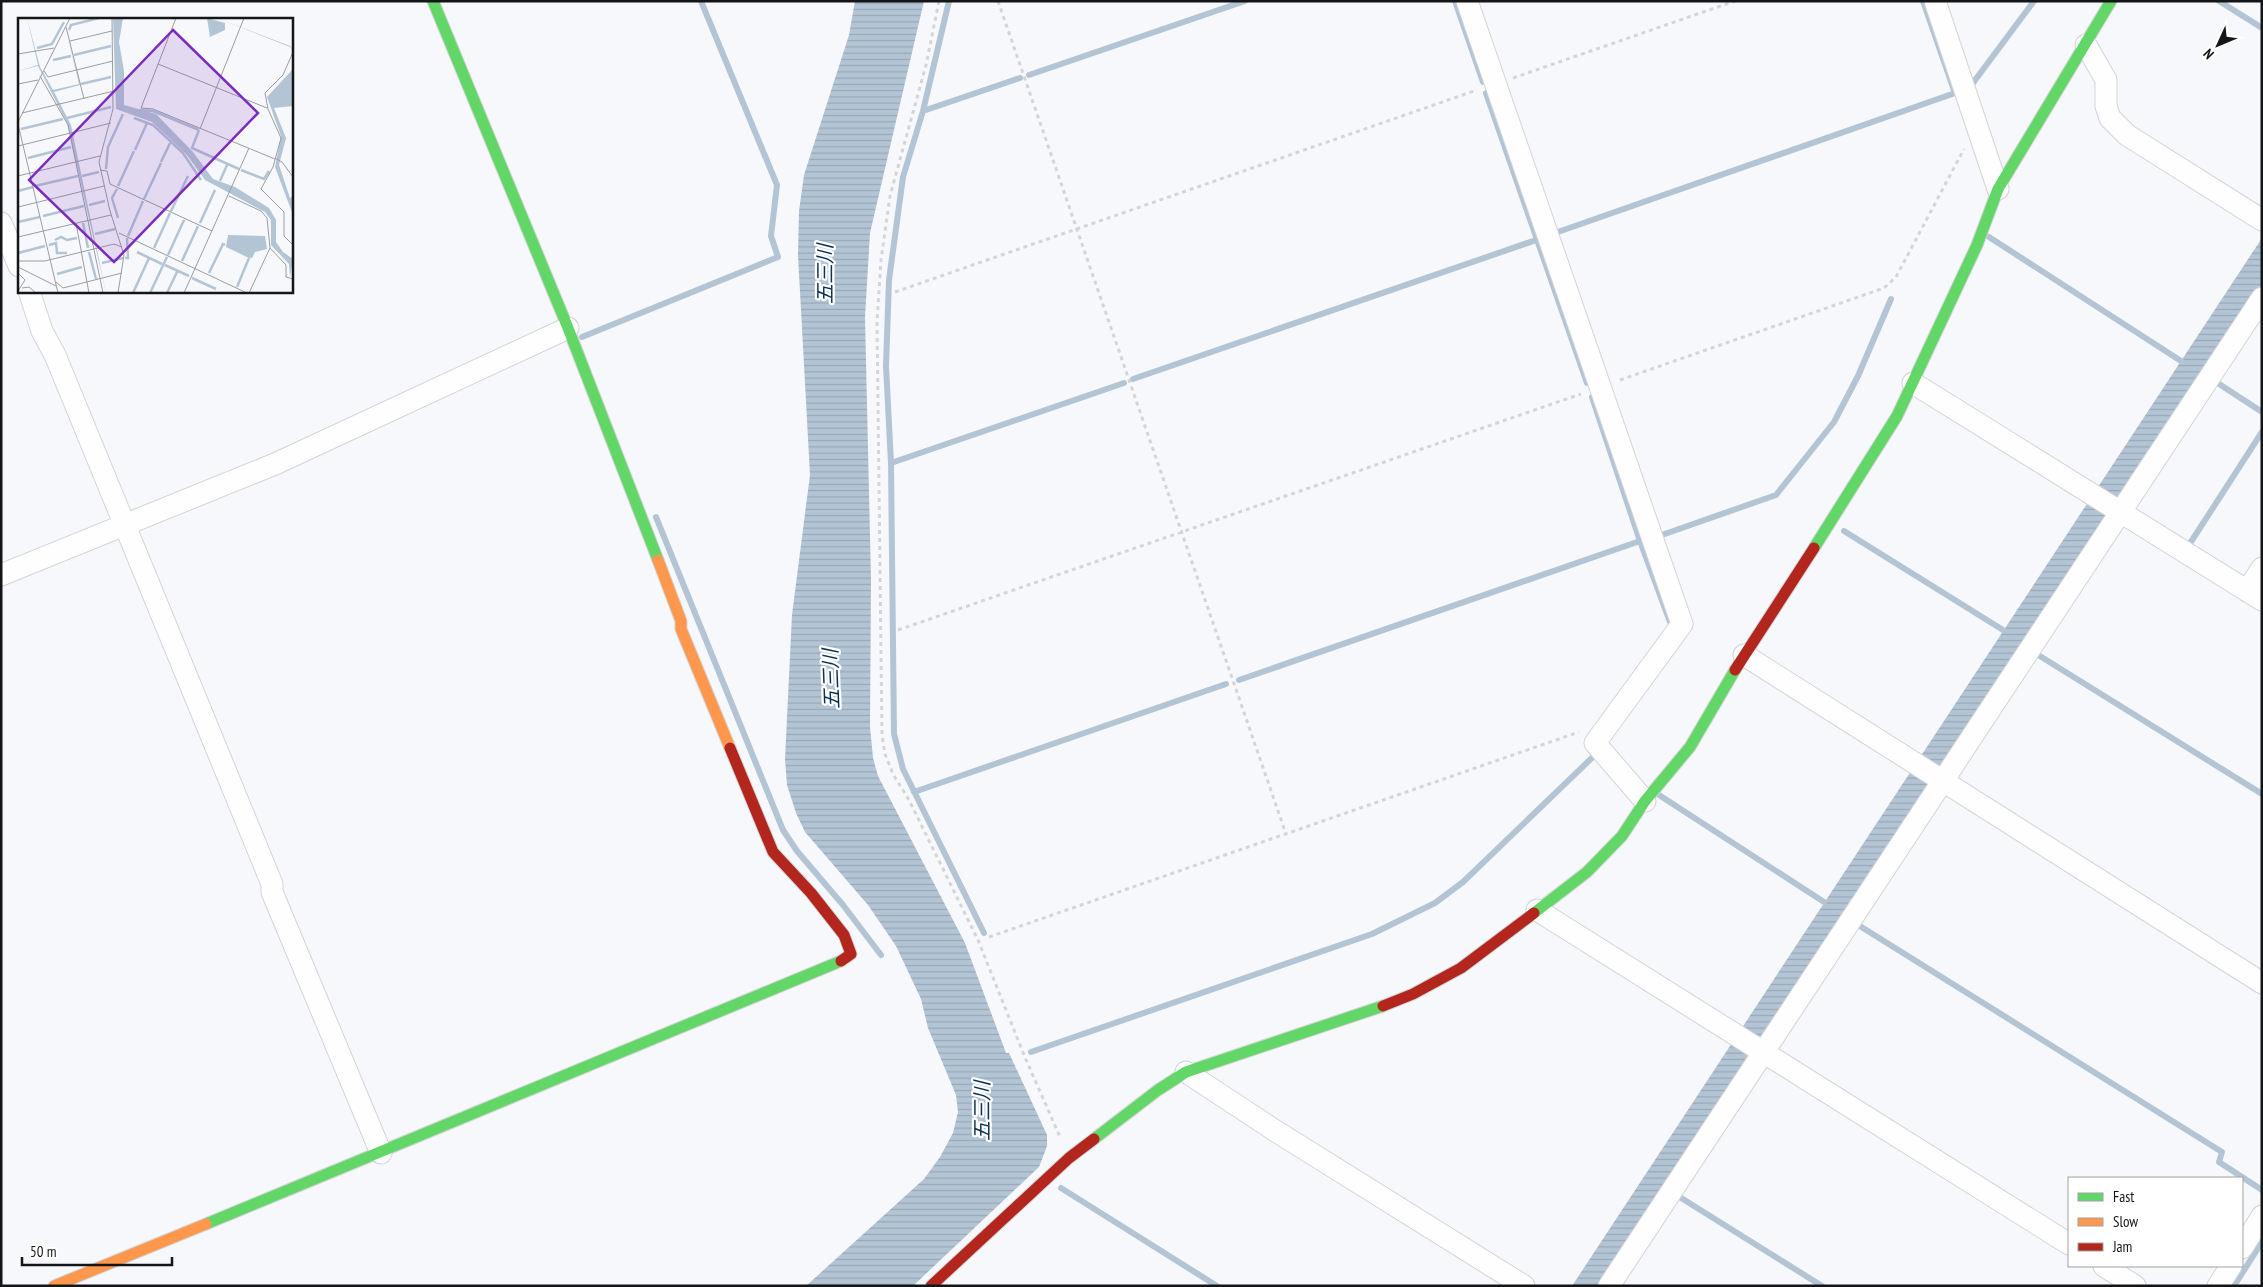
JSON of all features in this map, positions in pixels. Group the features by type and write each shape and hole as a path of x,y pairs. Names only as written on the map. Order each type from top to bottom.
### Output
{"street":[{"path":"54,1286 380,1153 455,1120 459,1122 836,965 851,954 844,935 811,893 773,852 681,629 681,621 568,328 433,1"},
{"path":"1467,1 1682,624 1595,743 1645,800"},
{"path":"1935,1 1998,189"},
{"path":"931,1286 1069,1158 1158,1090 1186,1072 1361,1015 1413,994 1461,968 1587,872 1622,836 1645,800 1690,747 1744,655 1857,483 1897,416 1977,244 1998,189 2086,46 2111,1"},
{"path":"2086,46 2106,80 2106,106 2116,126 2127,135 2262,220"},
{"path":"1,223 18,264"},
{"path":"29,292 42,331 55,356 272,884 272,892 380,1153"},
{"path":"1609,1286 2262,298"},
{"path":"1,575 275,464 568,328"},
{"path":"1913,383 2254,596 2262,568"},
{"path":"1744,655 1942,783 2262,983"},
{"path":"1538,910 1646,976 1762,1053 2068,1243"},
{"path":"1186,1072 1274,1130 1524,1286"},
{"path":"2243,1246 2262,1216"},
{"path":"2106,1267 2136,1286"},
{"path":"2218,1286 2230,1267"}],"path":[{"path":"939,1 926,65 890,196 881,260 877,322 882,735 885,754 893,774 909,800 978,940 1024,1055 1069,1158"},
{"path":"998,1 1286,834"},
{"path":"895,292 1735,1"},
{"path":"898,630 1884,288 1896,277 1959,156 1979,128"},
{"path":"989,937 1583,731 1595,743"}],"water":[{"name":"五三川","path":"855,1 924,1 870,233 865,317 871,580 870,727 873,758 878,776 965,943 1006,1053 1009,1053 1047,1135 1047,1146 1039,1167 913,1286 806,1286 924,1179 940,1157 953,1133 958,1112 956,1095 928,1028 921,999 896,946 868,905 805,832 796,813 787,785 785,759 792,615 810,475 798,255 799,211 804,175 849,35"},
{"path":"2262,238 2262,288 1603,1286 1572,1286"}],"waterway":[{"path":"582,337 778,257 771,236 777,185 701,1"},
{"path":"949,1 923,111 903,177 889,280 886,366 891,463 894,734 903,769 984,933"},
{"path":"1029,75 1245,1"},
{"path":"1455,1 1483,82"},
{"path":"1555,233 1955,93 1923,1"},
{"path":"1973,83 2034,1"},
{"path":"2219,1 2262,28"},
{"path":"923,111 1020,78"},
{"path":"1486,93 1587,383"},
{"path":"1989,237 2181,361"},
{"path":"1133,379 1542,238"},
{"path":"1659,536 1776,495 1834,422 1858,376 1891,299"},
{"path":"2213,380 2262,412"},
{"path":"891,463 1124,383"},
{"path":"1592,397 1640,541 1670,622"},
{"path":"2187,548 2262,432"},
{"path":"656,517 783,830 797,851 843,905 881,955"},
{"path":"1844,531 2003,630"},
{"path":"1239,680 1640,541"},
{"path":"2035,653 2262,794"},
{"path":"914,792 1226,684"},
{"path":"1031,1052 1372,934 1435,903 1463,882 1597,753"},
{"path":"1659,795 1824,902"},
{"path":"1855,923 2222,1152 2219,1162 2242,1177"},
{"path":"2243,1178 2262,1190"},
{"path":"1061,1188 1217,1286"},
{"path":"1678,1196 1822,1286"},
{"path":"2234,1286 2262,1242"}],"traffic: fast":[{"path":"433,1 568,328 658,560"},
{"path":"1814,548 1897,416 1977,245 1998,189 2111,1"},
{"path":"1534,913 1587,872 1622,836 1645,801 1690,747 1735,670"},
{"path":"206,1224 841,961"},
{"path":"1094,1139 1158,1090 1186,1072 1383,1006"}],"traffic: slow":[{"path":"658,560 681,621 681,629 730,748"},
{"path":"54,1286 206,1224"}],"traffic: jam":[{"path":"1735,670 1814,548"},
{"path":"730,748 773,852 811,893 844,935 851,954 841,961"},
{"path":"1383,1006 1413,994 1461,968 1534,913"},
{"path":"931,1286 1069,1158 1094,1139"}]}
